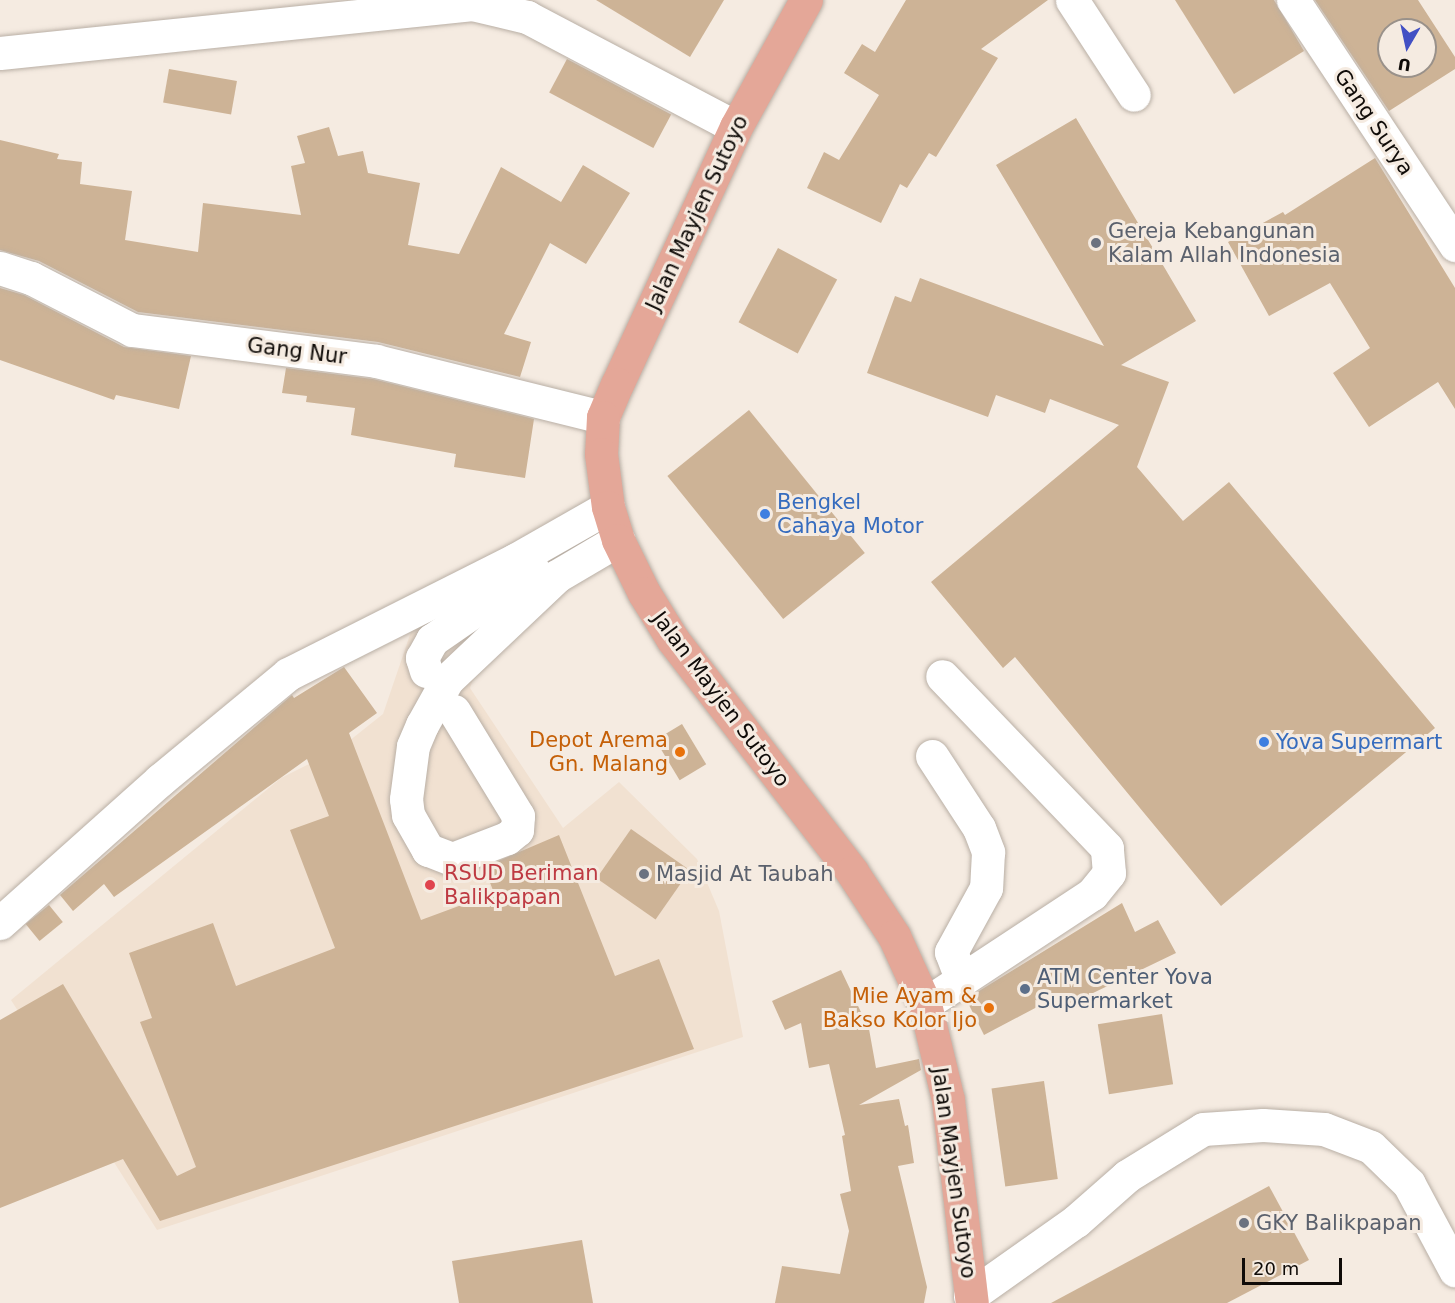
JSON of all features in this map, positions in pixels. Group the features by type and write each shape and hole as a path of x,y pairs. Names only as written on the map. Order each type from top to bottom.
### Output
{"main road":[{"name":"Jalan Mayjen Sutoyo","path":"806,0 736,127 603,417 601,454 613,524 673,640 852,872 894,936 925,1004 948,1100 971,1300"}],"street":[{"path":"1072,0 1134,95"},
{"name":"Gang Surya","path":"1293,0 1455,245"},
{"path":"0,53 471,4 527,17 736,127"},
{"name":"Gang Nur","path":"0,268 31,278 132,330 376,361 603,417"},
{"path":"426,671 422,658 432,640 547,561 613,524"},
{"path":"454,711 518,816 517,830 507,838 452,859 428,850 408,815 406,799 413,746 422,725 456,672 613,524"},
{"path":"0,923 160,780 288,674 515,560 613,524"},
{"path":"925,1004 1092,894 1109,873 1107,849 942,676"},
{"path":"932,756 979,828 988,852 986,888 951,952 962,980"},
{"path":"971,1300 1076,1221 1127,1176 1203,1129 1263,1125 1324,1129 1371,1147 1409,1184 1455,1270"}],"shaded area":[{"name":"RSUD Beriman Balikpapan","path":"571,536 590,576 566,590 476,671 470,688 563,828 619,782 697,859 719,911 743,1037 157,1230 11,1000 281,778 339,749 383,714 413,626"}],"building":[{"path":"596,0 724,0 690,57"},
{"path":"906,0 1048,0 981,49 998,58 936,157 929,153 907,188 900,184 881,223 807,188 824,152 839,160 879,95 844,73 862,44 875,52"},
{"path":"1175,0 1274,0 1304,51 1234,94"},
{"path":"1315,0 1418,0 1430,18 1377,18 1377,78 1437,78 1437,29 1455,57 1455,69 1389,111"},
{"path":"567,59 671,114 653,148 549,93"},
{"path":"169,69 237,81 231,114 163,102"},
{"path":"1076,118 1196,321 1121,365 1169,382 1137,467 1183,521 1229,482 1435,728 1221,906 1015,657 1003,668 931,582 1119,425 1050,399 1045,413 996,395 988,417 867,373 895,296 911,302 920,278 1104,346 996,165"},
{"path":"329,127 338,156 363,151 368,173 420,183 408,245 459,254 501,167 561,202 583,165 630,193 586,264 550,243 504,334 531,342 520,377 378,342 138,312 39,261 0,250 0,140 59,154 57,159 82,162 80,184 132,191 125,240 198,252 203,203 301,215 291,166 305,163 297,136"},
{"path":"1375,158 1455,288 1455,409 1438,382 1369,427 1333,373 1370,348 1330,283 1269,316 1228,242 1283,212 1285,215"},
{"path":"778,248 837,279 798,354 739,322"},
{"path":"0,288 24,295 124,347 191,356 179,409 116,395 114,400 0,360"},
{"path":"286,368 373,379 534,419 525,478 454,467 456,454 351,435 355,408 306,402 307,396 282,393"},
{"name":"Bengkel Cahaya Motor","path":"749,410 865,553 783,619 667,476"},
{"path":"344,667 377,713 349,733 421,920 494,893 484,867 559,835 615,976 659,959 694,1049 160,1221 123,1159 0,1208 0,1020 63,984 177,1176 196,1167 140,1022 152,1018 129,953 213,923 236,986 335,948 290,830 329,816 307,759 114,897 104,884 73,911 60,895 292,695 294,698"},
{"name":"Depot Arema Gn. Malang","path":"682,724 706,764 680,780 655,740"},
{"name":"Masjid At Taubah","path":"631,829 690,870 656,919 597,878"},
{"path":"1122,903 1135,932 1158,920 1176,953 1064,1007 1058,996 984,1035 966,999"},
{"path":"49,905 63,922 40,941 26,924"},
{"path":"841,970 869,1029 876,1068 919,1059 921,1070 859,1105 899,1099 905,1126 908,1125 914,1163 898,1166 927,1287 924,1303 775,1303 782,1266 840,1274 849,1231 840,1194 851,1191 842,1136 845,1135 829,1064 809,1068 801,1023 785,1030 772,1001"},
{"path":"1162,1014 1173,1084 1109,1094 1098,1024"},
{"path":"1044,1081 1058,1179 1005,1186 992,1088"},
{"name":"GKY Balikpapan","path":"1269,1186 1309,1260 1227,1303 1051,1303"},
{"path":"582,1240 593,1303 459,1303 452,1261"}],"place":[{"name":"Gereja Kebangunan Kalam Allah Indonesia","path":"1096,243"},
{"name":"Bengkel Cahaya Motor","path":"765,514"},
{"name":"Yova Supermart","path":"1264,742"},
{"name":"Depot Arema Gn. Malang","path":"680,752"},
{"name":"Masjid At Taubah","path":"644,874"},
{"name":"RSUD Beriman Balikpapan","path":"430,885"},
{"name":"ATM Center Yova Supermarket","path":"1025,989"},
{"name":"Mie Ayam & Bakso Kolor Ijo","path":"989,1008"},
{"name":"GKY Balikpapan","path":"1244,1223"}]}
